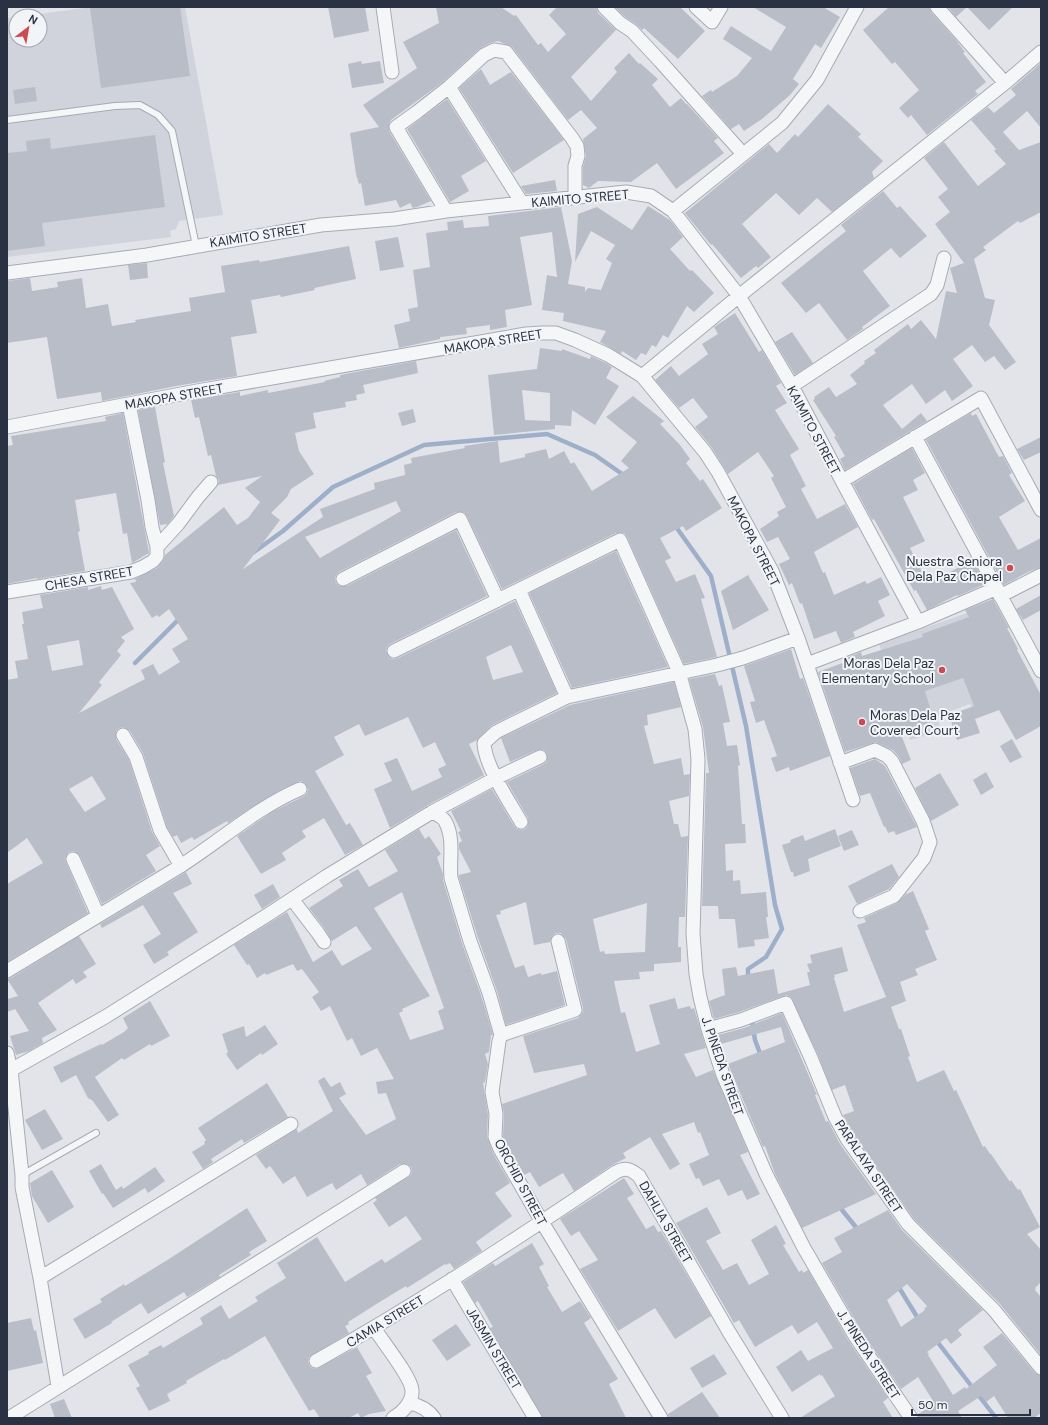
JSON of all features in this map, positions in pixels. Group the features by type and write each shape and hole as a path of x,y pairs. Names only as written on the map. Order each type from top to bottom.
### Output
{"street":[{"path":"383,7 392,72"},
{"path":"604,7 620,23 632,31 743,154"},
{"path":"696,7 712,22 721,7"},
{"path":"673,211 782,123 817,80 857,7"},
{"path":"937,7 1005,83"},
{"path":"446,211 396,127 449,87 484,55 494,50 506,52 577,146 578,156 575,166 575,196"},
{"path":"642,376 739,296 1005,83 1041,52"},
{"path":"449,87 522,203"},
{"name":"KAIMITO STREET","path":"7,273 146,255 321,225 394,219 446,211 575,196 626,192 651,196 673,211 739,296 792,386 918,622"},
{"path":"792,386 931,294 937,285 944,258"},
{"name":"MAKOPA STREET","path":"7,427 197,391 542,333 556,333 575,340 608,355 642,376 705,452 718,472 772,571 798,638 853,800"},
{"path":"842,481 981,398 1041,510"},
{"path":"129,404 157,547"},
{"path":"916,437 1041,671"},
{"name":"CHESA STREET","path":"7,592 131,572 143,567 153,561 156,556 157,547 178,524 211,482"},
{"path":"343,579 460,519 498,600"},
{"name":"J. PINEDA STREET","path":"519,590 620,540 680,672 695,729 697,752 693,934 696,974 708,1029 724,1075 766,1174 804,1248 855,1336 912,1418"},
{"path":"807,664 1041,575"},
{"path":"394,651 519,590 567,697"},
{"path":"521,822 496,778 484,752 484,743 496,732 567,697 717,665 742,658 798,638"},
{"path":"123,734 136,757 160,830 181,866"},
{"path":"840,763 875,750 887,756 892,761 923,821 930,842 924,858 894,896 860,911"},
{"path":"11,1070 106,1017 327,876 432,812 496,778 540,758"},
{"path":"7,971 181,866 231,830 283,796 300,789"},
{"name":"ORCHID STREET","path":"432,812 444,820 447,827 452,857 450,868 451,878 470,941 489,993 501,1035 496,1056 492,1092 496,1114 495,1137 500,1149 542,1222 661,1418"},
{"path":"73,859 98,915"},
{"path":"292,899 324,942"},
{"path":"501,1035 575,1010 558,941"},
{"name":"PARALAYA STREET","path":"708,1029 741,1020 786,1003 811,1058 835,1117 847,1139 908,1224 994,1310 1041,1368"},
{"path":"7,1054 11,1070 22,1187 40,1278 58,1386"},
{"path":"40,1278 291,1124"},
{"name":"DAHLIA STREET","path":"452,1279 542,1222 616,1172 625,1168 631,1170 639,1176 782,1418"},
{"path":"9,1418 404,1171"},
{"name":"CAMIA STREET","path":"316,1361 374,1328 452,1279"},
{"name":"JASMIN STREET","path":"452,1279 535,1418"},
{"path":"374,1328 404,1371 412,1391 408,1403 402,1411 393,1418"},
{"path":"408,1403 418,1405 430,1412 434,1418"}],"lane":[{"path":"7,120 115,106 140,105 158,115 172,131 196,246"},
{"path":"22,1175 96,1133"}],"shaded area":[{"path":"92,7 185,7 223,215 179,221 176,229 170,231 171,237 7,257 7,18 8,48 48,48 48,13"},
{"name":"Moras Dela Paz Elementary School","path":"967,613 1011,696 973,709 970,704 937,716 941,732 910,740 879,644"}],"building":[{"path":"180,7 190,76 101,88 90,8"},
{"path":"328,7 365,7 369,31 334,38"},
{"path":"436,7 501,7 514,16 516,15 538,45 541,43 548,52 566,34 549,15 557,7 596,7 598,13 616,30 571,77 591,101 617,72 614,68 629,53 639,64 640,63 658,79 652,85 670,107 681,98 718,138 714,141 724,153 676,189 657,163 631,182 598,181 589,188 583,185 583,167 586,156 583,139 597,128 581,110 568,120 512,47 498,41 490,43 479,49 444,81 391,120 389,124 389,131 431,201 413,208 410,203 400,208 396,200 365,206 361,183 359,184 356,174 350,133 379,127 363,105 417,68 403,42 439,23"},
{"path":"615,7 680,7 705,31 678,59 644,28 642,30"},
{"path":"753,7 823,7 840,17 821,48 815,44 793,79 799,84 790,95 762,119 744,131 739,124 731,129 702,96 711,90 712,92 737,76 752,58 723,39 731,26 771,51 786,27"},
{"path":"889,7 929,7 931,12 956,40 965,52 963,53 986,82 975,91 978,94 927,135 911,115 908,118 899,108 919,90 895,62 892,64 863,30"},
{"path":"948,7 967,7 956,17"},
{"path":"967,7 1013,7 989,30"},
{"path":"361,61 362,64 380,61 384,83 352,88 348,64"},
{"path":"1041,63 1041,128 1027,111 1003,132 1019,150 1041,142 1041,212 1020,223 1018,221 983,247 986,250 974,259 985,298 995,300 989,325 1016,362 1005,370 994,356 985,362 972,345 953,359 973,386 952,401 945,390 926,404 912,384 883,405 902,429 921,413 927,421 845,470 840,459 845,456 834,437 836,436 813,400 815,399 814,397 829,387 836,397 857,384 850,375 865,363 864,361 876,353 874,350 908,324 911,329 921,320 936,339 946,291 957,293 950,268 964,263 935,224 950,212 938,197 948,189 924,158 944,142 978,186 1006,164 994,151 996,149 971,120 988,107 994,113 1016,95 1011,89"},
{"path":"481,69 490,85 511,72 564,140 513,173 459,88"},
{"path":"35,87 37,101 15,104 13,90"},
{"path":"447,99 486,161 461,176 469,191 450,202 407,129"},
{"path":"828,104 861,134 858,137 883,161 872,172 874,178 832,212 817,198 799,215 776,193 742,224 771,257 758,268 756,266 741,278 685,213 769,144 777,153 795,134 798,137"},
{"path":"155,135 165,207 42,223 45,246 7,251 7,153 27,151 26,141 50,138 51,149"},
{"path":"555,180 557,191 526,194 521,186"},
{"path":"883,191 897,208 900,206 927,236 900,258 891,248 863,271 890,306 862,327 863,329 847,340 819,303 806,313 781,283 846,231 841,225"},
{"path":"648,206 670,220 683,237 670,249 690,271 692,270 714,293 694,312 687,306 668,338 663,335 656,347 652,345 646,355 641,353 636,360 622,351 621,354 600,342 606,331 563,321 564,313 542,310 547,275 557,277 552,232 520,237 532,305 505,310 507,327 490,330 490,325 466,328 467,334 440,337 440,339 399,348 394,325 410,321 408,309 418,307 413,270 430,267 426,233 448,230 447,222 463,220 464,228 489,226 488,216 561,207 572,261 568,284 585,287 585,292 588,288 601,290 612,263 606,259 615,245 591,231 575,262 578,214 597,207 632,230"},
{"path":"398,237 404,267 380,271 375,241"},
{"path":"349,246 356,279 281,297 280,295 251,300 257,333 231,337 237,376 176,386 102,401 101,392 57,399 47,337 7,343 7,281 30,278 32,291 58,287 57,282 82,278 86,308 108,304 112,326 136,322 135,320 191,311 189,298 225,292 221,266 259,260 260,262"},
{"path":"147,263 148,278 130,280 128,265"},
{"path":"735,313 759,352 762,350 781,383 776,386 787,403 775,410 799,449 790,455 806,486 801,489 817,519 845,504 858,527 814,552 823,573 825,572 834,595 865,581 867,584 881,577 890,595 878,601 885,616 853,632 855,637 841,643 836,631 814,639 802,603 800,604 792,583 789,585 779,564 790,559 778,537 767,542 760,529 779,516 777,512 786,507 771,478 774,476 758,452 728,474 712,448 695,427 708,417 693,398 679,408 655,380 671,366 679,376 708,354 702,344 718,334 714,327"},
{"path":"792,332 813,363 795,375 775,342"},
{"path":"540,348 562,351 562,349 590,359 591,356 612,367 606,378 619,386 595,425 572,410 571,426 555,425 555,429 494,435 488,375 537,369","holes":["522,390 550,393 550,421 525,420"]},
{"path":"416,361 418,373 363,385 365,393 356,395 357,400 345,402 346,407 313,413 316,428 295,433 299,451 314,474 291,489 287,497 271,513 280,520 243,569 323,517 320,509 375,489 374,483 405,475 404,465 412,463 411,458 465,448 464,446 498,441 500,463 525,457 525,454 546,449 549,459 564,451 571,464 574,462 592,491 629,468 621,461 637,442 606,417 633,396 664,421 660,424 680,445 690,459 686,463 700,481 703,479 722,508 686,531 683,526 660,538 671,558 665,561 676,582 695,574 705,598 701,599 717,657 684,664 624,533 616,533 502,589 467,516 464,512 456,512 339,572 335,579 339,586 347,586 456,530 487,596 390,644 386,651 389,657 393,659 398,658 515,601 557,693 492,725 477,740 469,744 484,775 428,805 390,828 374,789 392,781 384,763 397,758 412,791 442,777 438,769 446,765 435,742 423,748 408,717 365,736 359,724 334,737 344,755 315,771 346,825 350,823 363,845 345,855 324,818 302,831 306,837 282,853 286,860 261,874 237,836 272,812 304,796 308,789 305,783 301,781 297,782 280,790 228,823 227,821 194,840 192,837 181,843 177,835 173,837 167,827 143,753 130,731 123,727 119,728 116,731 116,739 129,760 152,832 160,846 146,855 156,871 102,904 80,856 74,851 69,852 65,858 66,862 88,913 7,962 7,884 43,863 27,838 7,853 7,680 18,678 15,661 28,659 22,624 24,624 22,612 43,608 40,595 88,587 88,590 101,586 102,590 112,587 134,629 121,637 125,641 117,651 121,655 99,682 102,685 79,713 145,679 141,670 153,664 159,675 180,662 172,649 188,639 169,609 159,617 157,615 152,618 130,583 136,582 135,579 157,568 163,561 165,555 224,507 237,525 248,518 260,502 245,488 262,476 218,485 219,480 216,476 211,455 208,456 199,417 195,418 191,400 240,392 240,396 268,390 268,393 325,382 324,381 340,377 340,375","holes":["396,501 401,511 320,558 305,537","79,640 83,665 52,671 47,646","511,645 523,672 493,680 486,657","92,776 106,799 85,812 69,789"]},
{"path":"155,407 165,462 163,463 174,516 168,524 160,525 138,410"},
{"path":"413,409 416,422 402,426 398,413"},
{"path":"123,413 149,553 132,563 127,533 123,534 116,493 75,500 80,531 78,532 85,571 7,584 7,446 13,445 11,436 106,421 105,417"},
{"path":"971,413 972,416 976,414 999,457 1003,456 1012,473 1009,475 1025,501 999,517 1018,550 1041,538 1041,567 1004,585 926,440"},
{"path":"1041,437 1041,452 1024,460 1017,449"},
{"path":"912,448 925,473 913,480 918,490 903,497 925,541 910,548 921,570 929,583 965,564 963,561 971,557 985,584 958,596 957,595 927,610 916,590 914,591 874,519 872,520 853,484"},
{"path":"616,551 668,667 572,688 529,593"},
{"path":"748,575 769,610 733,630 721,591"},
{"path":"1041,595 1041,610 1023,620 1016,609"},
{"path":"993,599 1009,628 1007,628 1018,649 1017,650 1041,695 1041,726 1016,740 999,710 975,719 980,733 957,740 949,715 974,706 963,678 925,691 934,721 900,732 911,760 902,764 899,757 893,750 876,742 845,752 818,672 848,661 847,658 861,652 862,656 923,637 922,634 969,617 965,610"},
{"path":"791,649 800,679 803,678 830,756 790,771 789,767 776,772 771,758 777,756 764,720 756,723 750,702 755,701 744,666"},
{"path":"715,674 719,686 722,685 730,722 723,723 727,746 737,745 740,765 738,766 742,824 745,824 746,843 725,844 726,871 733,870 733,881 740,880 741,894 766,892 768,917 766,917 769,938 754,940 755,946 738,948 735,919 719,919 718,906 702,906 706,773 709,773 703,727 689,679"},
{"path":"674,682 681,707 647,715 648,725 644,726 654,764 681,758 684,775 690,774 689,796 669,801 674,824 678,824 681,837 688,836 685,917 679,917 678,947 681,947 681,962 654,964 654,971 639,972 640,979 614,981 621,1013 625,1012 636,1052 660,1044 649,1005 675,998 678,1009 690,1006 691,1009 694,1008 706,1048 684,1054 696,1077 713,1070 748,1152 740,1155 760,1194 747,1200 742,1190 728,1196 719,1179 703,1186 699,1178 696,1179 689,1164 709,1155 700,1132 698,1133 694,1122 662,1134 680,1164 670,1170 650,1137 623,1153 626,1158 612,1165 574,1191 563,1173 539,1187 530,1172 524,1175 503,1136 504,1114 502,1104 587,1075 584,1064 534,1073 523,1036 578,1018 583,1012 583,1008 566,939 561,933 556,933 552,936 550,942 534,945 526,902 500,911 501,914 496,915 515,968 524,965 528,977 541,973 541,975 557,971 565,1005 506,1025 497,991 478,938 459,877 459,875 471,872 459,849 459,843 462,841 458,832 461,831 451,811 492,789 514,826 517,829 525,829 528,826 528,818 507,782 544,764 547,761 547,754 544,750 537,750 510,762 501,738 570,705","holes":["647,903 645,952 605,954 604,951 600,952 593,919"]},
{"path":"1012,739 1022,757 1010,763 1000,746"},
{"path":"875,759 885,766 917,827 896,835 894,831 888,833 870,793 860,796 850,768"},
{"path":"986,772 994,787 981,795 973,780"},
{"path":"940,773 959,805 931,821 915,788"},
{"path":"419,829 425,839 429,836 441,854 437,857 443,874 443,880 462,943 481,995 493,1035 491,1035 489,1052 485,1054 488,1064 485,1082 483,1083 488,1115 487,1137 493,1153 510,1183 495,1193 512,1216 476,1242 482,1251 454,1269 450,1263 445,1264 407,1288 406,1286 378,1303 348,1322 349,1324 345,1326 349,1333 309,1357 309,1365 316,1369 357,1347 372,1373 366,1376 386,1411 369,1414 361,1418 358,1413 349,1418 320,1418 314,1409 309,1411 265,1336 186,1381 187,1383 167,1394 170,1401 149,1411 136,1388 140,1386 128,1365 149,1354 148,1352 161,1345 163,1348 203,1324 200,1318 221,1305 229,1319 258,1301 255,1297 286,1278 277,1263 317,1237 345,1282 382,1259 385,1263 422,1239 406,1216 389,1227 373,1203 377,1200 375,1198 411,1175 411,1167 407,1164 400,1164 367,1185 361,1174 336,1190 332,1183 307,1197 295,1176 283,1184 270,1166 266,1169 256,1155 297,1129 298,1133 333,1111 318,1081 324,1077 331,1087 340,1082 346,1094 339,1098 366,1135 396,1119 386,1093 378,1094 376,1082 394,1079 377,1048 361,1056 352,1038 347,1041 330,1006 321,1011 312,997 319,992 302,969 297,971 293,964 266,975 265,973 257,978 249,964 247,965 234,945 287,912 313,962 332,950 342,966 372,949 356,926 332,941 309,908 343,886 339,880 358,869 369,887 398,871 385,850","holes":["402,892 444,1008 438,1011 444,1029 410,1040 399,1013 403,1011 402,1009 430,996 374,908"]},
{"path":"835,829 841,846 808,859 810,871 794,877 782,845 803,835 805,841"},
{"path":"852,830 859,845 844,851 838,836"},
{"path":"892,864 899,877 889,889 857,904 848,886"},
{"path":"186,872 192,884 173,893 198,932 167,952 169,955 154,964 143,945 161,934 143,905 102,928 100,924"},
{"path":"273,884 280,897 262,909 254,895"},
{"path":"913,891 929,929 925,931 937,960 915,969 918,975 900,982 906,1001 891,1007 899,1029 901,1029 910,1056 908,1057 917,1082 944,1070 954,1091 956,1090 983,1147 985,1146 1010,1182 1011,1180 1018,1190 1020,1189 1040,1227 1027,1234 1041,1250 1041,1282 1035,1290 1041,1297 1041,1355 1000,1304 914,1219 854,1135 843,1115 854,1111 845,1085 832,1090 818,1055 791,997 787,995 783,996 739,1012 714,1019 709,1001 725,995 722,969 736,967 738,976 774,969 778,994 810,985 807,972 810,972 807,964 812,963 810,955 842,947 848,971 834,975 834,978 844,1012 886,997 857,925 866,922 864,918 897,903 907,893"},
{"path":"79,936 96,964 83,972 87,977 76,984 73,979 38,1003 57,1030 42,1038 43,1043 29,1051 16,1055 10,1036 29,1031 15,1009 7,1012 7,999 18,996 7,979"},
{"path":"150,1001 170,1036 151,1046 150,1044 124,1060 122,1058 95,1077 119,1115 108,1122 92,1100 88,1098 76,1075 61,1083 53,1067 101,1044 102,1045 124,1032 128,1028 123,1018"},
{"path":"782,1013 817,1095 815,1095 826,1122 828,1121 840,1144 876,1194 802,1228 775,1174 765,1146 763,1147 728,1064 785,1042 781,1027 721,1044 718,1035 744,1028"},
{"path":"265,1025 278,1044 262,1055 261,1053 237,1070 226,1054 228,1052 222,1034 244,1026 246,1037"},
{"path":"267,1083 288,1117 244,1143 242,1139 211,1159 213,1162 203,1169 192,1152 205,1144 204,1142 206,1140 198,1128"},
{"path":"45,1109 63,1139 42,1150 25,1120"},
{"path":"101,1164 116,1190 122,1186 123,1189 155,1167 165,1181 148,1193 145,1188 113,1208 103,1193 102,1194 89,1171"},
{"path":"52,1170 74,1207 48,1223 32,1196 30,1183"},
{"path":"624,1178 634,1194 627,1198 646,1229 654,1225 658,1232 661,1231 711,1316 675,1339 655,1308 618,1331 580,1269 598,1260 579,1231 571,1236 560,1219"},
{"path":"707,1207 721,1233 706,1241 723,1270 737,1263 749,1285 769,1274 751,1240 776,1225 786,1244 783,1245 799,1272 802,1270 803,1273 808,1270 848,1340 888,1398 883,1402 893,1418 800,1418 835,1396 820,1374 792,1392 776,1367 801,1350 808,1361 833,1348 817,1322 798,1334 792,1325 755,1347 739,1320 734,1323 676,1223"},
{"path":"247,1208 267,1241 249,1252 251,1255 219,1275 220,1277 187,1297 184,1292 148,1314 141,1303 85,1339 73,1319 102,1302 100,1299 124,1284 125,1286 169,1259"},
{"path":"888,1210 902,1230 983,1310 958,1330 962,1335 951,1344 946,1338 927,1352 953,1395 965,1387 966,1389 997,1365 983,1347 1002,1333 1035,1373 1041,1376 1041,1413 1034,1418 1008,1418 994,1396 986,1402 981,1396 958,1411 962,1418 919,1418 918,1414 935,1404 918,1377 901,1389 862,1332 822,1263 842,1252 834,1238","holes":["907,1284 927,1306 924,1309 925,1310 901,1327 887,1300"]},
{"path":"532,1243 544,1264 539,1267 549,1286 547,1287 562,1312 580,1301 591,1318 584,1323 618,1379 609,1384 626,1418 543,1418 490,1328 493,1327 478,1301 475,1303 463,1282 493,1263 495,1266"},
{"path":"31,1318 34,1331 36,1330 43,1363 7,1371 7,1323"},
{"path":"456,1324 471,1345 447,1361 432,1340"},
{"path":"714,1354 727,1374 702,1388 690,1368"},
{"path":"702,1392 720,1418 669,1418 668,1414"},
{"path":"64,1399 72,1418 55,1418 50,1404"}],"waterway":[{"path":"254,552 283,531 333,487 424,445 547,434 595,455 625,476"},
{"path":"674,524 711,576 746,726 775,905 782,929 766,957 748,969 748,980"},
{"path":"135,663 180,618"},
{"path":"752,1021 755,1040 761,1056"},
{"path":"838,1205 859,1231"},
{"path":"898,1286 919,1320"},
{"path":"936,1340 996,1418"}],"place":[{"name":"Nuestra Seniora Dela Paz Chapel","path":"1010,568"},
{"name":"Moras Dela Paz Elementary School","path":"942,670"},
{"name":"Moras Dela Paz Covered Court","path":"862,722"}]}
